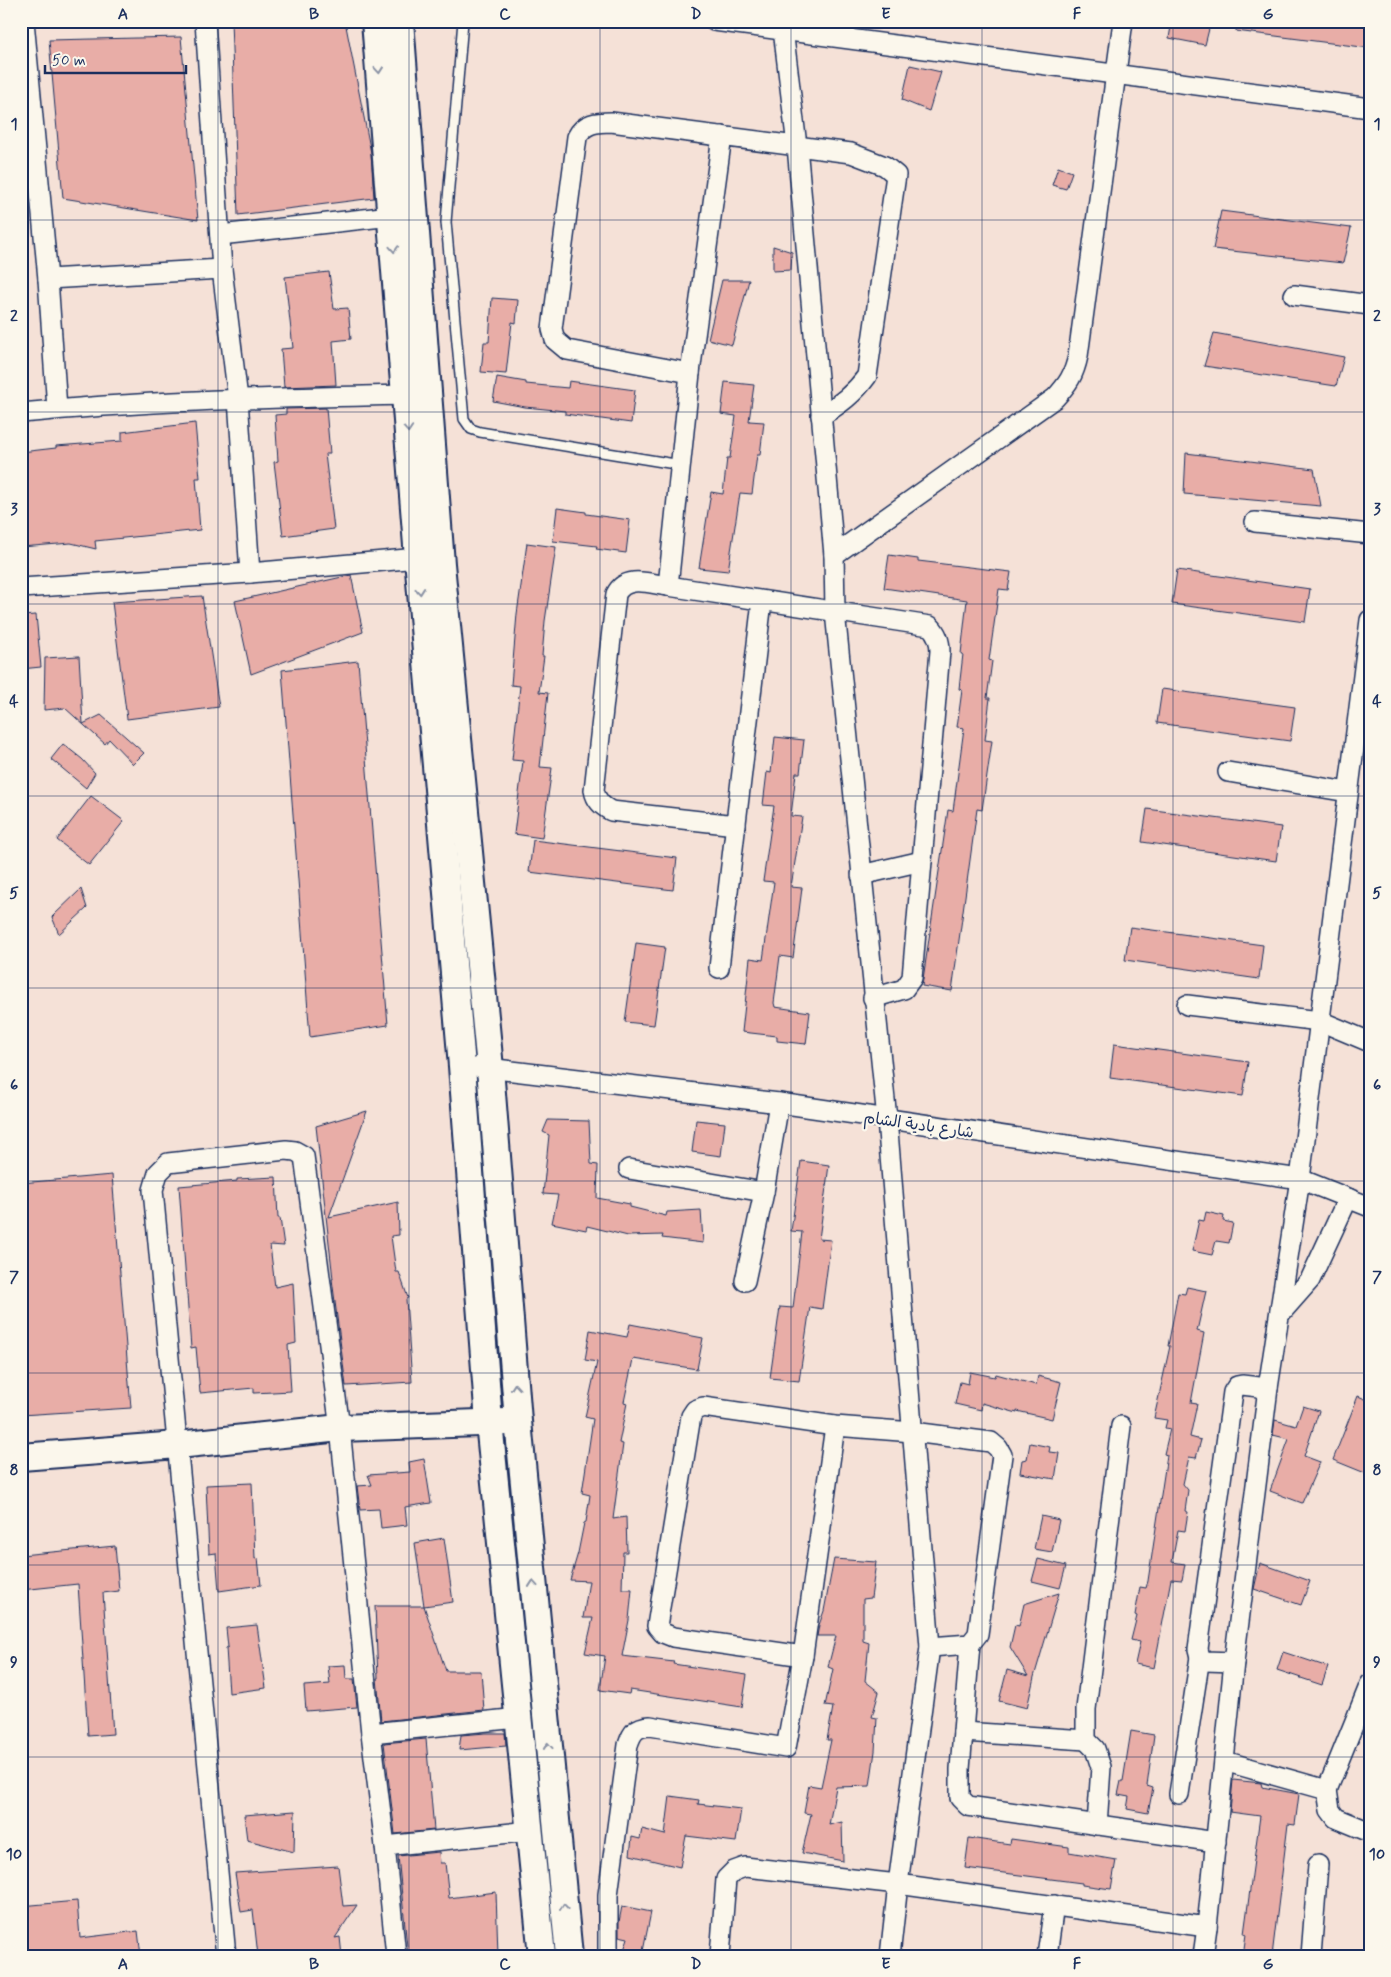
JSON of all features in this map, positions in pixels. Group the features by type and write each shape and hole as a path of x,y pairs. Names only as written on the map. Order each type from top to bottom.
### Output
{"street":[{"path":"24,21 48,279 57,409"},
{"path":"205,21 222,269 238,399 250,573"},
{"path":"376,21 418,558 490,1068 518,1421 568,1956"},
{"path":"400,21 441,564 462,1066 489,1422 542,1956"},
{"path":"714,21 782,25 1116,74 1370,108"},
{"path":"834,556 1055,398 1065,388 1074,372 1078,356 1123,21"},
{"path":"782,25 797,146 834,556 835,612 873,998 887,1119 930,1647 890,1956"},
{"path":"690,373 567,350 554,340 552,329 576,146 580,130 596,122 611,122 851,154 885,166 896,175 867,376 857,390 845,401 821,416"},
{"path":"668,586 690,373 722,136"},
{"path":"220,234 391,216"},
{"path":"48,279 222,269"},
{"path":"1294,295 1370,305"},
{"path":"21,413 57,409 238,399 405,395"},
{"path":"1255,522 1370,534"},
{"path":"21,588 250,573 418,558"},
{"path":"736,825 611,812 601,806 595,796 594,790 618,589 632,581 930,626 937,634 940,642 912,978 904,989 873,998"},
{"path":"719,968 762,601"},
{"path":"1203,1956 1234,1662 1268,1388 1300,1180 1370,620"},
{"path":"1228,772 1348,792"},
{"path":"862,875 922,860"},
{"path":"1187,1005 1320,1022 1370,1042"},
{"name":"شارع بادية الشام","path":"462,1066 779,1104 1300,1180 1370,1206"},
{"path":"745,1281 764,1192 779,1104"},
{"path":"226,1956 153,1190 158,1173 168,1163 286,1150 295,1151 304,1156 340,1428 396,1956"},
{"path":"629,1169 764,1192"},
{"path":"1280,1314 1310,1280 1348,1198"},
{"path":"1180,1794 1200,1657 1198,1649 1233,1392 1237,1386 1242,1385 1268,1388"},
{"path":"803,1656 673,1637 663,1633 657,1626 690,1416 695,1410 703,1407 834,1426 913,1432 991,1442 1002,1454 978,1634 970,1644 960,1769 960,1798 968,1806 1216,1842"},
{"path":"21,1457 340,1428 518,1421"},
{"path":"608,1956 608,1895 628,1745 632,1732 640,1727 650,1726 786,1748 803,1656 834,1426"},
{"path":"1086,1740 1086,1710 1120,1426"},
{"path":"930,1647 970,1644"},
{"path":"1200,1657 1206,1661 1234,1662"},
{"path":"1370,1684 1326,1790 1330,1810 1336,1818 1370,1832"},
{"path":"371,1733 519,1718"},
{"path":"963,1732 1086,1740 1095,1749 1101,1767 1097,1824"},
{"path":"1224,1761 1326,1790"},
{"path":"385,1846 530,1831"},
{"path":"1311,1956 1318,1865"},
{"path":"720,1956 726,1879 734,1871 745,1867 898,1884 1207,1927"},
{"path":"1047,1956 1054,1906"}],"lane":[{"path":"463,21 446,222 464,419 471,429 480,432 681,465"}],"building":[{"path":"231,21 345,21 371,153 374,198 238,215"},
{"path":"1172,21 1211,21 1205,45 1169,38"},
{"path":"1237,21 1370,21 1370,48 1236,31"},
{"path":"181,37 198,220 63,198 49,40"},
{"path":"910,65 941,72 929,111 902,100"},
{"path":"1058,167 1072,172 1066,189 1052,185"},
{"path":"1221,211 1351,228 1343,263 1213,249"},
{"path":"773,246 792,252 791,270 773,271"},
{"path":"329,272 334,309 348,308 351,339 333,341 336,385 284,387 281,349 293,348 285,277"},
{"path":"722,280 749,280 732,345 708,339"},
{"path":"492,298 518,300 516,323 512,322 506,374 481,372 484,342 489,342"},
{"path":"1214,333 1344,357 1336,386 1204,366"},
{"path":"497,377 526,382 526,384 568,388 569,381 635,390 631,423 565,414 565,411 525,407 493,401"},
{"path":"725,382 754,385 749,421 764,422 752,494 740,493 728,571 699,568 711,492 723,494 727,458 730,458 736,416 721,414"},
{"path":"326,408 330,454 325,454 334,529 283,536 274,462 278,461 275,415 286,414 286,409"},
{"path":"195,423 200,478 196,478 200,530 95,541 96,549 71,543 21,547 21,452 56,448 56,446 122,441 122,432"},
{"path":"1186,453 1314,469 1321,506 1184,494"},
{"path":"557,508 630,520 626,553 596,549 597,546 553,541"},
{"path":"527,543 556,547 545,621 542,656 544,656 539,692 548,693 540,767 552,768 542,838 514,834 523,761 512,760 520,686 511,685 517,614"},
{"path":"889,555 918,559 918,561 1011,572 1008,590 999,589 989,660 992,661 987,698 990,698 985,740 992,741 982,810 977,809 952,991 922,986 948,810 953,811 964,728 957,727 962,690 959,689 967,600 884,588"},
{"path":"1177,570 1310,589 1305,622 1172,604"},
{"path":"351,575 363,632 251,674 235,601"},
{"path":"202,596 219,707 127,719 112,602"},
{"path":"36,615 41,667 21,669 21,616"},
{"path":"79,656 83,724 101,715 144,753 133,764 109,739 105,744 65,708 44,710 45,658"},
{"path":"358,661 388,1025 310,1037 282,670"},
{"path":"1162,689 1295,707 1290,741 1157,723"},
{"path":"775,737 804,740 800,773 796,773 791,816 802,817 791,887 802,888 793,958 780,956 774,1003 775,1007 810,1012 806,1044 777,1041 777,1036 742,1032 750,958 763,960 774,882 763,881 774,806 763,805 767,772 771,773"},
{"path":"63,744 82,759 95,773 86,788 51,759"},
{"path":"91,796 124,821 89,865 57,840"},
{"path":"1147,809 1281,827 1276,861 1142,842"},
{"path":"533,840 677,858 673,890 529,872"},
{"path":"81,889 87,908 59,934 52,917"},
{"path":"1130,927 1263,945 1259,979 1125,960"},
{"path":"636,943 665,947 654,1025 625,1022"},
{"path":"1114,1044 1248,1062 1243,1096 1110,1078"},
{"path":"367,1111 329,1217 398,1202 399,1235 391,1236 396,1272 399,1272 408,1298 406,1299 412,1382 346,1386 332,1279 316,1126"},
{"path":"548,1120 589,1121 591,1164 598,1165 597,1198 630,1204 630,1207 666,1216 667,1212 701,1210 703,1243 662,1238 663,1235 628,1236 587,1226 586,1230 552,1223 558,1195 543,1194 549,1135 543,1132"},
{"path":"696,1120 725,1123 721,1156 692,1152"},
{"path":"801,1161 829,1165 819,1239 831,1240 822,1309 810,1307 799,1381 770,1378 780,1307 793,1308 802,1232 791,1231"},
{"path":"112,1175 131,1408 21,1415 21,1183"},
{"path":"276,1177 278,1218 280,1218 284,1246 270,1245 275,1287 293,1283 296,1343 288,1345 291,1391 254,1393 254,1388 200,1393 196,1347 191,1348 179,1186 237,1181 237,1179"},
{"path":"1206,1212 1224,1216 1223,1221 1233,1223 1229,1243 1216,1241 1212,1255 1192,1251 1199,1220 1204,1221"},
{"path":"1187,1287 1206,1291 1197,1331 1204,1333 1191,1403 1197,1404 1190,1437 1201,1440 1196,1458 1189,1457 1183,1484 1188,1490 1185,1511 1188,1512 1185,1531 1178,1530 1172,1562 1185,1564 1182,1580 1171,1579 1154,1668 1135,1664 1140,1642 1131,1640 1137,1616 1135,1615 1140,1587 1146,1588 1148,1581 1167,1455 1164,1454 1170,1429 1165,1428 1167,1420 1154,1418 1170,1346 1168,1346 1178,1293 1185,1294"},
{"path":"630,1324 703,1338 697,1369 633,1359 624,1402 627,1403 619,1443 623,1444 613,1519 626,1517 627,1552 623,1552 622,1589 632,1589 629,1620 622,1656 674,1662 673,1664 747,1675 742,1707 630,1690 629,1694 600,1690 605,1656 585,1653 593,1618 583,1618 589,1581 570,1580 584,1523 586,1522 590,1495 582,1493 593,1419 585,1417 597,1362 585,1360 590,1330 627,1337"},
{"path":"970,1372 995,1377 996,1374 1036,1385 1038,1376 1061,1382 1052,1419 1017,1411 1017,1413 982,1403 981,1410 955,1404 960,1382 968,1384"},
{"path":"1358,1396 1370,1401 1370,1475 1333,1460"},
{"path":"1303,1406 1319,1411 1304,1456 1320,1462 1302,1503 1270,1491 1289,1439 1273,1435 1275,1420 1296,1426"},
{"path":"1030,1443 1050,1447 1049,1452 1059,1453 1055,1479 1020,1473 1022,1460 1027,1459"},
{"path":"424,1459 431,1503 405,1507 407,1525 381,1528 379,1509 360,1510 357,1486 372,1485 368,1475 410,1472 409,1462"},
{"path":"252,1483 255,1559 258,1558 261,1585 219,1591 216,1553 209,1554 206,1485"},
{"path":"1041,1516 1059,1520 1052,1552 1034,1549"},
{"path":"444,1538 453,1602 424,1606 415,1543"},
{"path":"115,1546 119,1591 103,1593 113,1734 88,1736 78,1584 21,1590 21,1555"},
{"path":"834,1559 876,1562 871,1598 863,1599 863,1641 869,1643 865,1681 879,1692 872,1717 877,1718 875,1751 870,1786 836,1787 829,1825 842,1822 843,1861 802,1853 811,1814 804,1813 809,1785 821,1787 831,1740 827,1740 833,1707 825,1706 833,1669 828,1667 836,1636 817,1636"},
{"path":"1038,1559 1066,1566 1060,1588 1032,1581"},
{"path":"1260,1563 1310,1581 1301,1605 1254,1589"},
{"path":"1059,1593 1034,1677 1027,1708 999,1701 1007,1670 1028,1676 1010,1647 1015,1625 1019,1626 1024,1604"},
{"path":"375,1606 424,1606 446,1671 481,1671 484,1710 381,1721 377,1678"},
{"path":"257,1625 266,1688 229,1693 226,1628"},
{"path":"1283,1652 1328,1667 1322,1685 1277,1670"},
{"path":"345,1665 346,1679 354,1679 357,1707 306,1711 304,1686 330,1684 328,1666"},
{"path":"1131,1731 1154,1735 1147,1786 1153,1788 1148,1813 1127,1809 1129,1797 1118,1795 1121,1781 1123,1781"},
{"path":"505,1733 506,1746 459,1750 461,1735"},
{"path":"426,1739 434,1830 395,1834 384,1743"},
{"path":"1233,1780 1261,1783 1262,1787 1299,1794 1295,1825 1288,1824 1272,1956 1243,1956 1246,1934 1244,1934 1260,1816 1230,1812"},
{"path":"670,1796 699,1800 698,1804 741,1809 736,1842 686,1836 680,1867 630,1855 632,1837 640,1839 642,1829 665,1835"},
{"path":"295,1811 294,1852 247,1840 244,1815"},
{"path":"969,1838 1010,1844 1011,1839 1069,1847 1069,1852 1116,1860 1111,1889 1082,1885 1082,1883 965,1868"},
{"path":"439,1852 440,1863 445,1863 449,1898 496,1892 498,1956 408,1956 398,1856"},
{"path":"338,1866 343,1906 357,1905 335,1938 340,1937 342,1956 258,1956 253,1910 241,1912 235,1873"},
{"path":"77,1901 80,1938 138,1931 141,1956 21,1956 21,1906"},
{"path":"622,1906 651,1912 642,1956 622,1956 628,1938 619,1936"}]}
